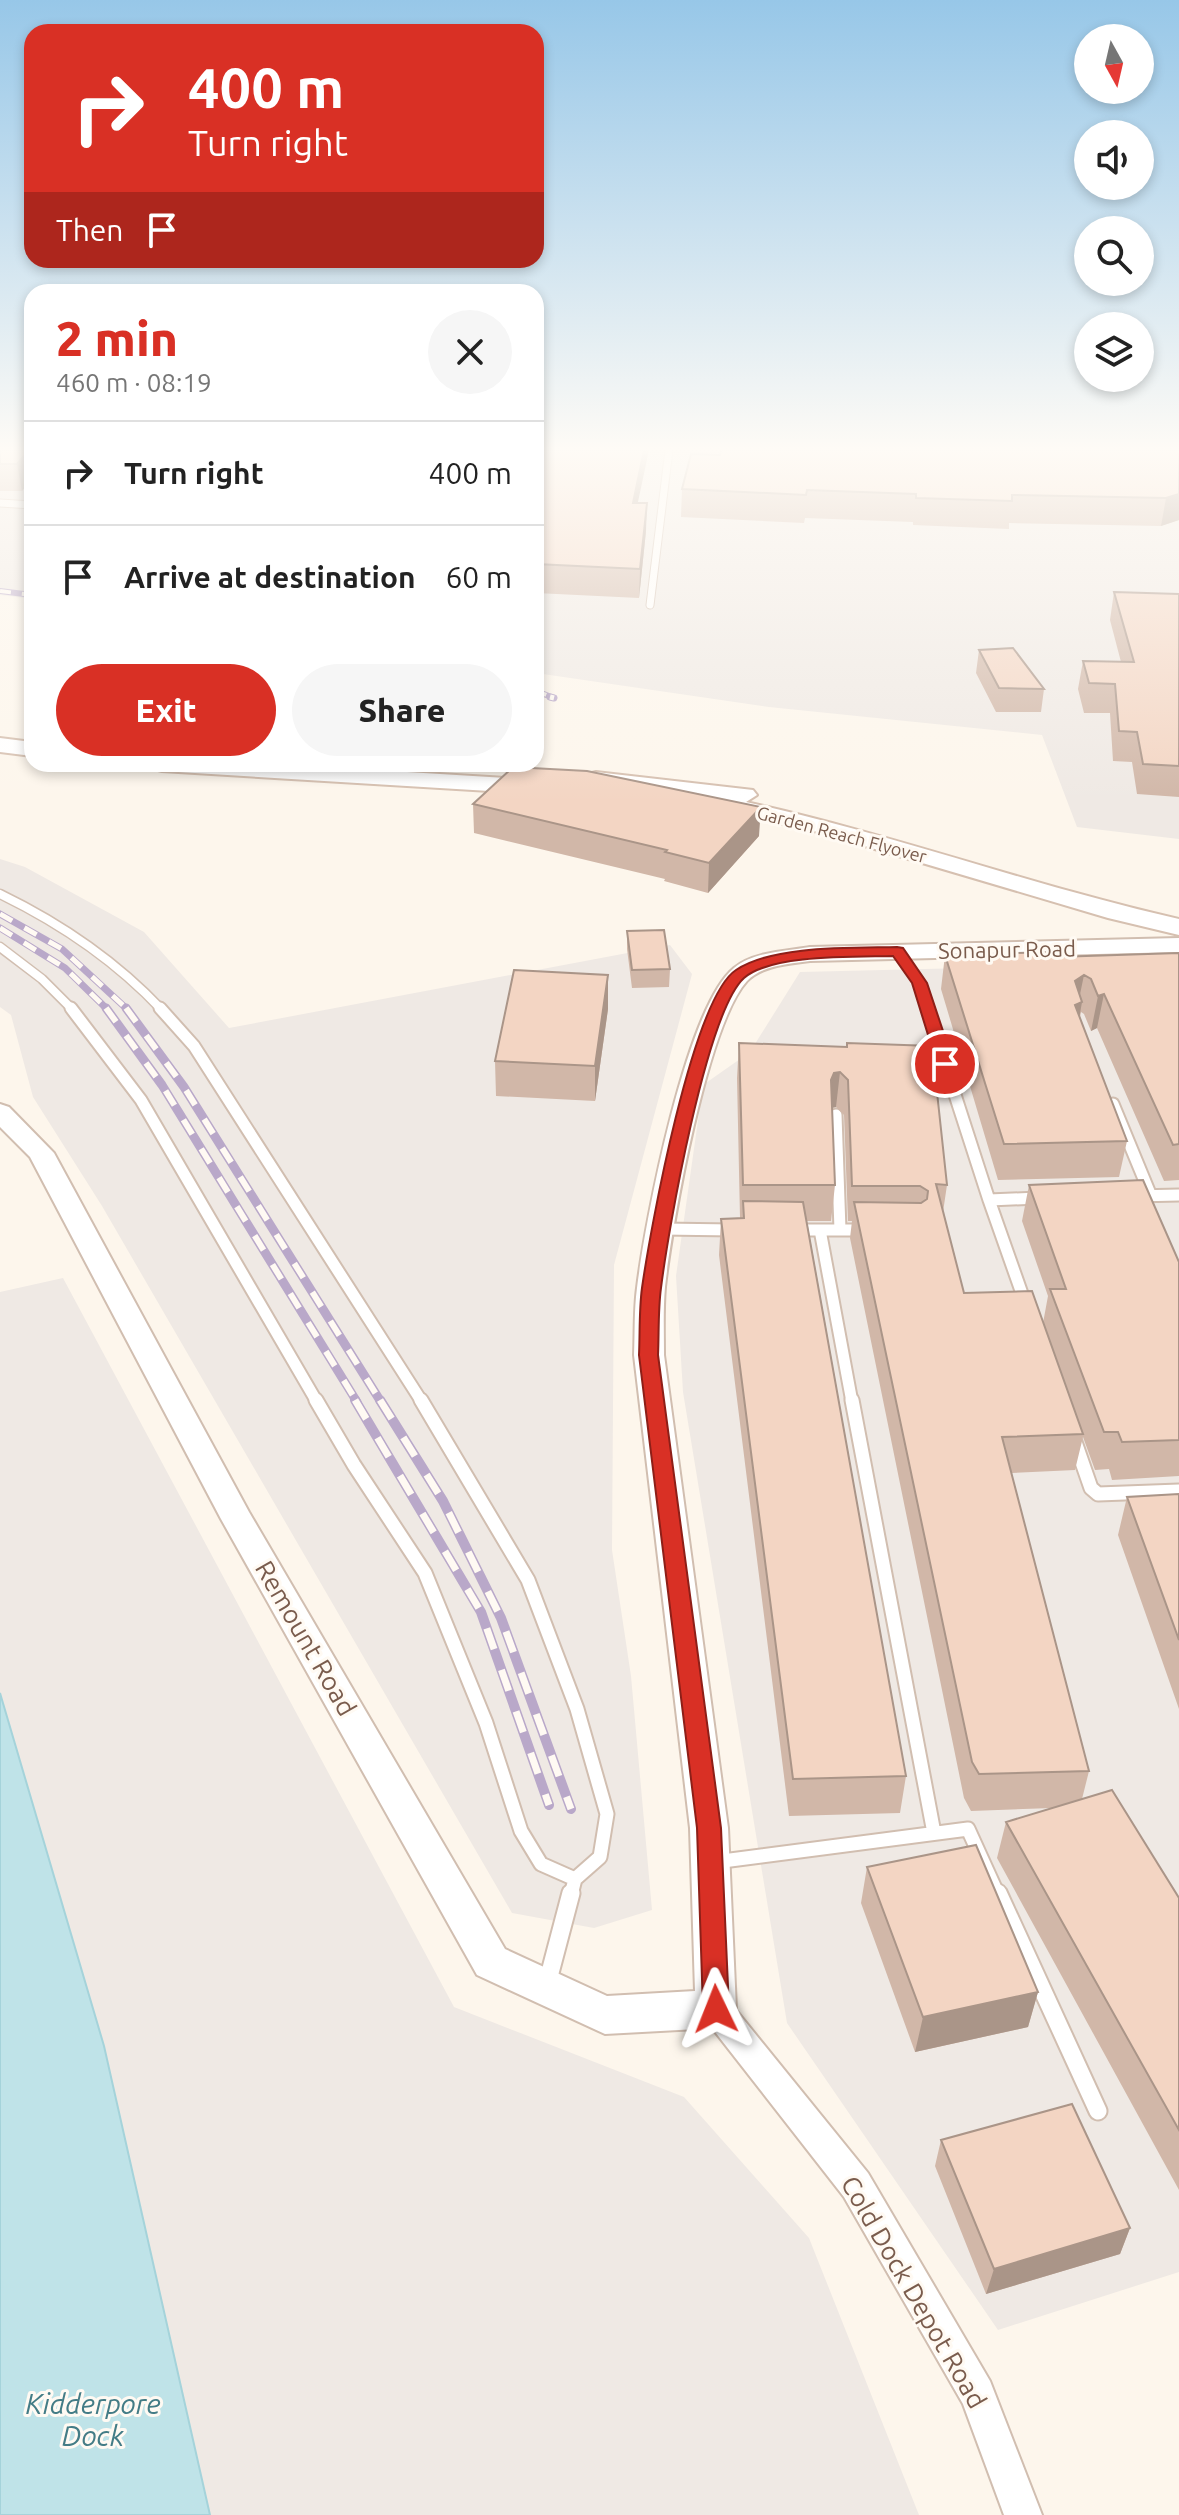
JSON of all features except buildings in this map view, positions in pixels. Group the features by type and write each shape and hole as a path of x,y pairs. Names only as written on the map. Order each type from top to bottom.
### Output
{"main road":[{"path":"0,733 24,736"},
{"path":"0,745 24,748"},
{"name":"Garden Reach Flyover","path":"332,772 565,783 660,783 764,799 829,814 1179,913"},
{"name":"Garden Reach Flyover","path":"424,772 565,783 755,810 819,825 1117,913 1177,944"}],"street":[{"name":"Sonapur Road","path":"716,2009 707,1813 649,1355 651,1290 675,1159 707,1036 725,992 740,973 772,961 810,954 1177,944"},
{"name":"Remount Road","path":"0,1112 41,1153 237,1519 491,1962 605,2015 716,2009"},
{"name":"Cold Dock Depot Road","path":"716,2009 856,2185 977,2394 1023,2515"}],"lane":[{"path":"650,605 655,567"},
{"path":"0,894 73,932 107,954 152,996 194,1046 456,1455 528,1580 577,1709 607,1814 600,1857 575,1879 546,1988"},
{"path":"0,947 21,961 70,1005 112,1057 141,1100 354,1465 425,1573 486,1723 521,1831 541,1864 575,1879"},
{"path":"897,951 919,983 989,1200 1030,1315"},
{"path":"1110,1096 1151,1196"},
{"path":"836,1115 840,1230"},
{"path":"1121,1196 1179,1195"},
{"path":"989,1200 1048,1198"},
{"path":"662,1229 748,1230"},
{"path":"777,1230 885,1230"},
{"path":"820,1230 934,1833"},
{"path":"1071,1430 1091,1488 1098,1494 1179,1491"},
{"path":"710,1862 968,1829 1098,2111"}],"shaded area":[{"path":"0,567 24,567 24,598 0,595"},
{"path":"544,567 1179,567 1179,839 1077,827 1042,735 769,707 544,674"},
{"path":"0,859 25,867 144,932 229,1028 670,945 692,974 614,1265 612,1550 631,1676 652,1910 594,1928 512,1913 102,1206 33,1097 11,1015 0,1007"},
{"path":"1179,963 1179,2272 998,2330 787,2023 683,1392 676,1276 703,1085 750,1052 800,972"},
{"path":"63,1278 454,2007 684,2097 809,2238 919,2515 210,2515 104,2046 0,1693 0,1292"}],"water":[{"name":"Kidderpore Dock","path":"0,1693 104,2046 210,2515 0,2515"}],"railway":[{"path":"0,591 24,594"},
{"path":"544,694 554,698 550,697"},
{"path":"0,914 62,949 126,1008"},
{"path":"0,928 65,968 106,1008"},
{"path":"106,1008 162,1085 357,1402"},
{"path":"126,1008 184,1087 381,1402"},
{"path":"355,1400 481,1612 549,1805"},
{"path":"380,1400 443,1501 501,1618 571,1809"}],"route":[{"path":"716,2009 709,1828 649,1355 651,1290 675,1159 707,1036 725,992 740,973 772,961 810,954 897,951 919,983 945,1064"}]}
